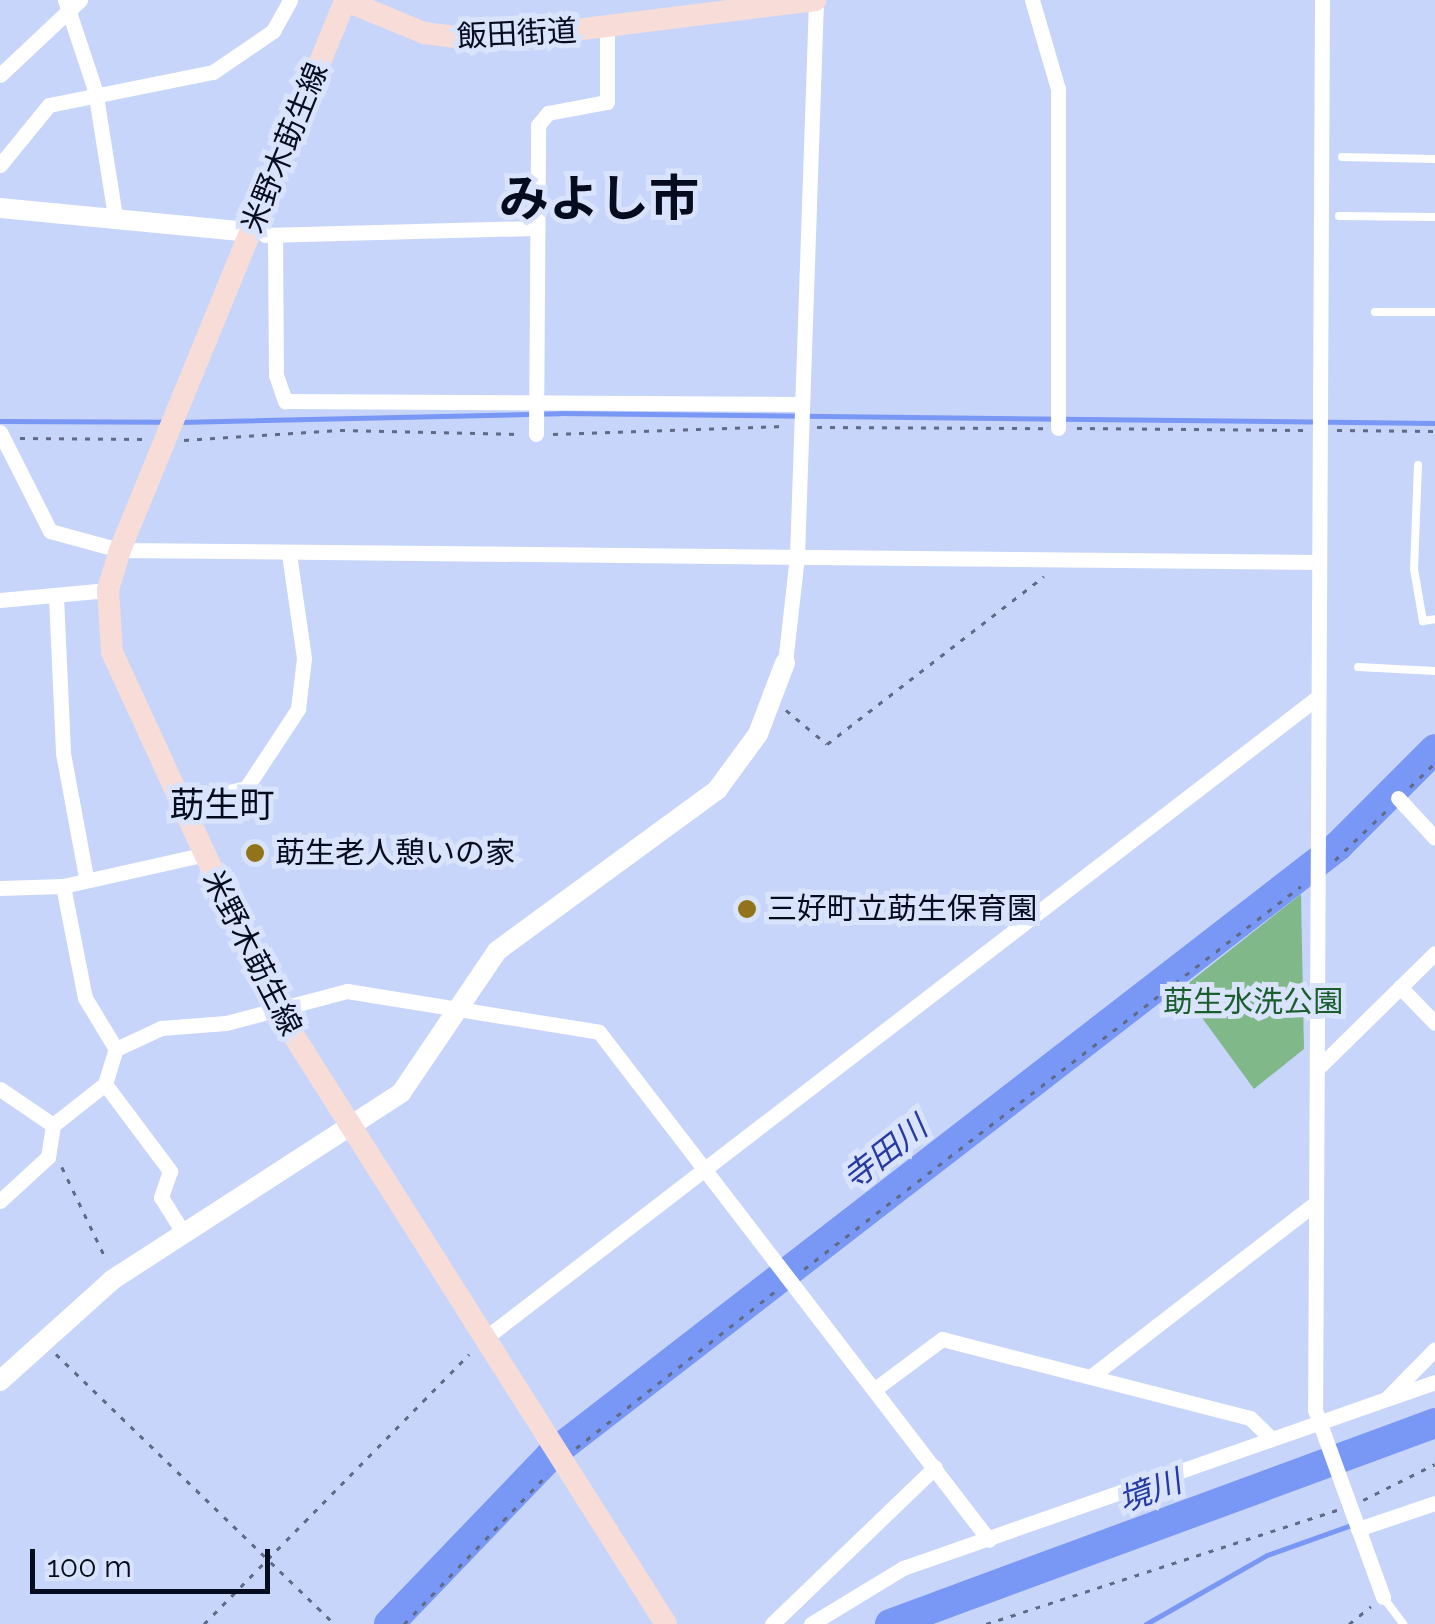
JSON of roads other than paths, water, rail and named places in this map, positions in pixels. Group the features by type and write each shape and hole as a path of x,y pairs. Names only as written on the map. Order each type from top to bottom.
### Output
{"main road":[{"name":"飯田街道","path":"344,0 454,40 606,28 816,0"},
{"name":"米野木莇生線","path":"344,0 263,234 164,440 120,550 108,590 116,664 275,1006 543,1436 666,1624"}],"street":[{"path":"0,165 36,114 94,90 213,72 273,32 290,0"},
{"path":"0,1381 112,1280 351,1132 411,1082 451,1011 512,937 717,790 774,699 785,663 797,556 816,0"},
{"path":"1032,0 1058,89 1058,428"},
{"path":"1322,0 1313,1204 1318,1423 1383,1597"},
{"path":"72,3 94,90 116,216"},
{"path":"0,75 72,3"},
{"path":"536,432 539,121 607,102 606,28"},
{"path":"0,208 116,216 263,234 537,228"},
{"path":"263,234 276,375 285,402 800,404"},
{"path":"1,436 50,532 120,550 1062,556 1319,562"},
{"path":"179,803 246,788 298,709 304,658 290,554"},
{"path":"0,600 108,590"},
{"path":"56,597 63,753 86,876"},
{"path":"484,1339 1318,696"},
{"path":"1398,798 1435,838"},
{"path":"0,888 63,886 86,876 202,855"},
{"path":"63,886 84,998 116,1050"},
{"path":"1317,1069 1435,953"},
{"path":"1400,987 1435,1023"},
{"path":"52,1124 105,1084 116,1050 161,1028 226,1023 275,1006 347,991 451,1011 599,1032 989,1540"},
{"path":"105,1084 170,1170 161,1197 184,1234"},
{"path":"0,1090 52,1124"},
{"path":"0,1201 51,1152 52,1124"},
{"path":"1092,1375 1313,1204"},
{"path":"875,1389 942,1339 1250,1418 1272,1439"},
{"path":"1388,1397 1435,1349"},
{"path":"811,1624 870,1582 1435,1382"},
{"path":"772,1624 934,1467"},
{"path":"1358,1529 1435,1504"}],"lane":[{"path":"1342,156 1435,159"},
{"path":"1339,216 1435,217"},
{"path":"1375,312 1435,312"},
{"path":"1418,466 1414,569 1423,620 1435,619"},
{"path":"1358,667 1435,672"},
{"path":"1383,1597 1403,1624"}],"waterway":[{"path":"178,422 560,413 1435,423"},
{"path":"0,421 167,422"},
{"name":"寺田川","path":"389,1624 551,1455 1338,846 1435,749"},
{"name":"境川","path":"890,1624 1435,1423"},
{"path":"1146,1624 1267,1555 1354,1524"}],"place":[{"name":"莇生老人憩いの家","path":"255,853"},
{"name":"三好町立莇生保育園","path":"747,909"}],"district":[{"name":"みよし市","path":"599,199"},
{"name":"莇生町","path":"222,805"}],"park label":[{"name":"莇生水洗公園","path":"1253,1002"}]}
